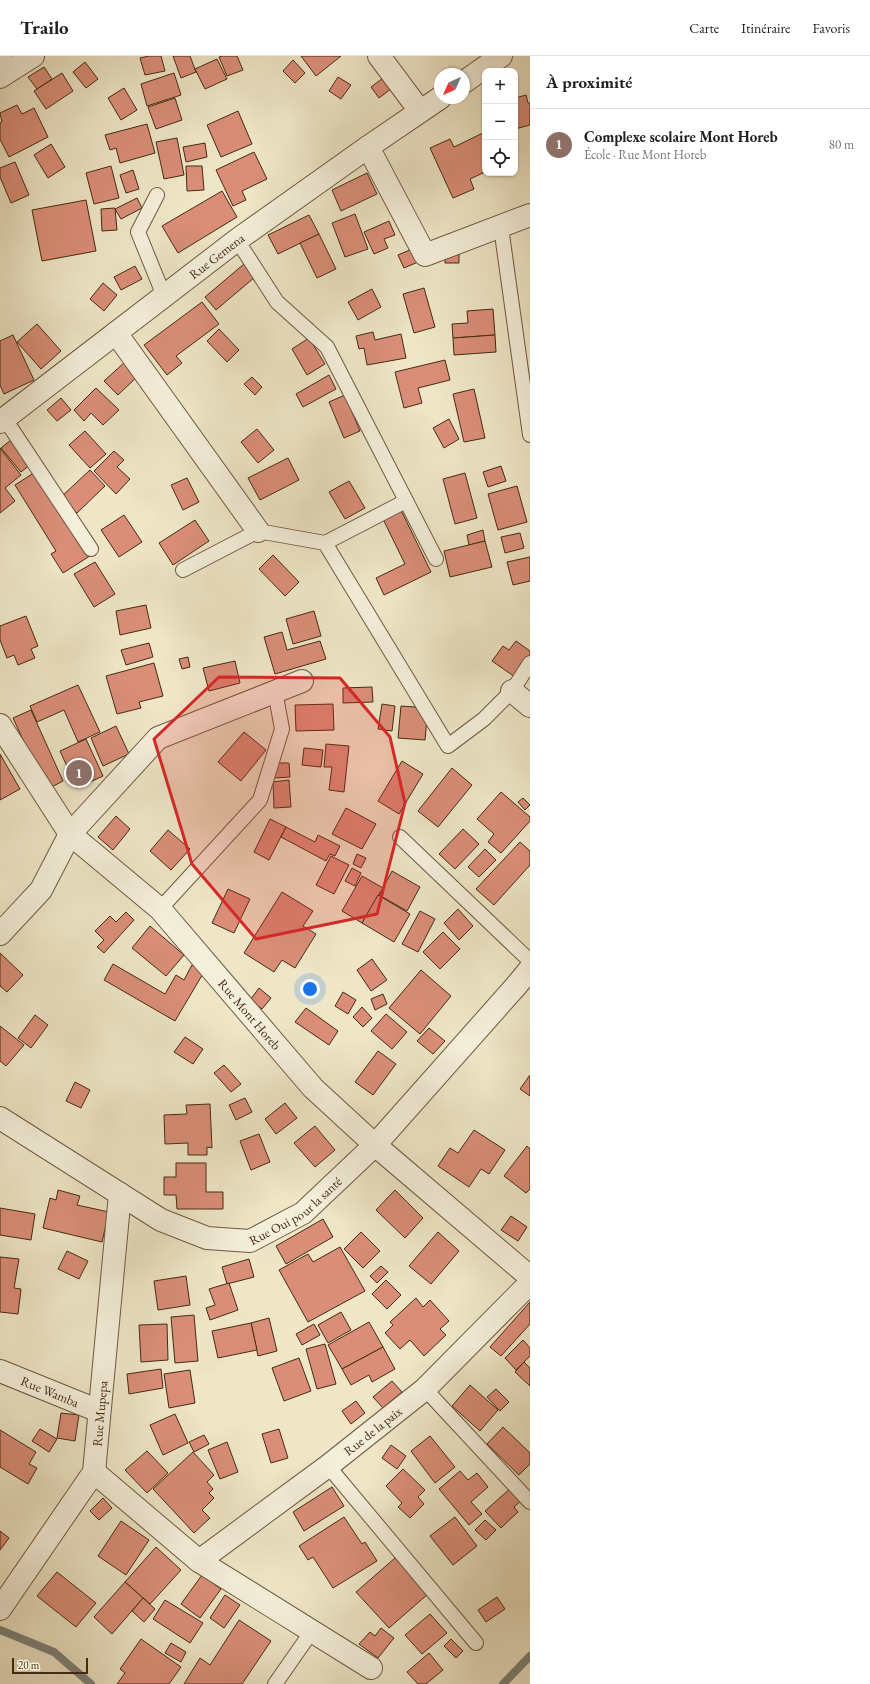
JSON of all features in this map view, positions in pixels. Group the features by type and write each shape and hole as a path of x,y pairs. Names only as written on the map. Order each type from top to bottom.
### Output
{"street":[{"path":"4,69 33,56"},
{"path":"379,56 420,112"},
{"path":"470,78 501,56"},
{"name":"Rue Gemena","path":"2,420 237,240 434,102"},
{"path":"368,147 425,255 530,215"},
{"path":"116,333 258,531"},
{"path":"0,934 41,890 70,834 158,738 302,681"},
{"path":"512,691 530,706"},
{"name":"Rue Mont Horeb","path":"0,725 70,834 160,909 313,1088 375,1145 530,1277"},
{"name":"Rue Oui pour la santé","path":"0,1118 161,1220 207,1238 250,1241 303,1213 375,1145 523,992 530,969"},
{"name":"Rue Mupepa","path":"1,1608 94,1472 120,1194"},
{"name":"Rue de la paix","path":"199,1561 328,1466 425,1389 530,1283"},
{"name":"Rue Wamba","path":"0,1371 99,1411"},
{"path":"94,1472 199,1561 371,1668"}],"lane":[{"path":"157,195 138,232 164,296"},
{"path":"501,227 528,402 530,435"},
{"path":"237,240 277,302 327,347 436,559"},
{"path":"2,420 91,549"},
{"path":"183,570 258,531 326,543 406,501"},
{"path":"326,543 448,746 484,719 512,691 530,663"},
{"path":"160,909 260,800 282,729 275,691"},
{"path":"400,837 530,961"},
{"path":"425,1389 530,1502"},
{"path":"328,1466 476,1643"},
{"path":"275,1684 312,1632"}],"highlighted area":[{"path":"219,677 340,678 390,737 405,803 377,914 256,939 192,864 154,739"}],"building":[{"path":"161,56 165,71 145,75 140,58"},
{"path":"173,56 190,56 196,72 181,78"},
{"path":"237,56 243,70 227,76 219,57"},
{"path":"301,56 341,56 316,76"},
{"path":"217,59 227,79 205,89 195,69"},
{"path":"293,60 305,73 295,83 283,71"},
{"path":"85,62 98,79 86,88 73,72"},
{"path":"44,67 52,79 37,89 28,77"},
{"path":"62,73 73,91 46,109 34,91"},
{"path":"174,73 181,95 147,106 141,84"},
{"path":"338,77 351,85 341,99 329,91"},
{"path":"383,78 391,89 379,98 371,87"},
{"path":"124,88 137,110 121,120 108,98"},
{"path":"526,95 528,103 530,103 530,125 518,128 518,104 518,97"},
{"path":"175,98 182,120 156,129 148,107"},
{"path":"17,105 22,114 34,108 48,137 9,157 0,139 0,123 2,122 0,113"},
{"path":"238,111 252,144 221,157 207,125"},
{"path":"147,124 155,153 120,163 116,148 110,150 105,135"},
{"path":"482,133 482,173 470,179 474,189 453,198 430,148 450,139 454,147"},
{"path":"177,138 184,175 164,179 156,142"},
{"path":"205,143 207,157 186,162 183,147"},
{"path":"51,144 65,167 48,178 34,155"},
{"path":"254,152 267,179 242,191 246,200 233,206 216,170"},
{"path":"15,162 29,195 11,203 0,177 0,168"},
{"path":"111,166 119,198 94,204 86,173"},
{"path":"186,166 202,166 204,190 187,191"},
{"path":"133,170 139,189 126,193 120,175"},
{"path":"367,173 377,194 341,211 332,190"},
{"path":"222,191 237,217 178,253 162,226"},
{"path":"137,198 142,208 121,219 115,209"},
{"path":"86,200 96,251 42,261 32,210"},
{"path":"115,208 117,230 102,231 101,209"},
{"path":"355,214 368,249 345,257 332,223"},
{"path":"309,215 319,234 278,254 268,235"},
{"path":"389,221 395,235 384,239 388,248 374,254 364,232"},
{"path":"319,234 336,269 317,278 300,243"},
{"path":"412,249 418,262 404,268 398,255"},
{"path":"459,252 459,263 445,263 445,253"},
{"path":"244,264 255,277 216,310 205,297"},
{"path":"135,266 142,279 121,290 114,277"},
{"path":"103,283 117,295 104,311 90,299"},
{"path":"424,288 435,327 414,333 403,294"},
{"path":"372,289 381,307 358,320 348,302"},
{"path":"202,302 219,324 176,356 182,363 167,375 144,345"},
{"path":"493,309 495,335 453,338 452,324 468,323 467,311"},
{"path":"37,324 61,351 41,369 17,342"},
{"path":"219,329 239,350 227,362 207,341"},
{"path":"373,332 375,340 401,334 406,358 367,365 364,348 359,349 356,336"},
{"path":"13,335 34,380 4,394 0,385 0,341"},
{"path":"495,335 496,352 454,355 453,338"},
{"path":"309,338 325,364 307,375 292,349"},
{"path":"445,360 450,380 418,388 422,403 404,408 395,372"},
{"path":"126,361 139,375 118,395 104,381"},
{"path":"329,375 336,389 303,407 296,394"},
{"path":"252,377 262,387 255,395 244,384"},
{"path":"96,388 119,410 103,425 91,413 84,421 74,410"},
{"path":"474,389 485,438 464,442 453,394"},
{"path":"345,395 360,431 344,438 329,402"},
{"path":"61,398 71,410 57,421 47,410"},
{"path":"449,419 459,439 444,448 433,428"},
{"path":"257,429 274,450 258,463 241,442"},
{"path":"85,431 106,454 90,468 69,445"},
{"path":"16,436 36,460 21,472 1,448"},
{"path":"0,448 21,475 5,488 15,501 0,513"},
{"path":"114,451 124,460 117,467 130,479 116,494 94,471"},
{"path":"288,458 299,480 260,500 248,478"},
{"path":"501,466 506,481 488,487 483,472"},
{"path":"40,469 93,554 63,573 51,554 56,551 15,485"},
{"path":"90,470 105,486 77,513 61,497"},
{"path":"465,473 477,518 455,524 443,479"},
{"path":"187,478 199,502 183,510 171,485"},
{"path":"349,481 365,508 345,519 329,492"},
{"path":"517,486 527,522 498,530 488,494"},
{"path":"400,508 431,572 384,595 376,578 405,564 382,517"},
{"path":"124,515 142,542 119,557 101,530"},
{"path":"195,520 209,541 173,565 159,543"},
{"path":"483,530 485,541 469,545 467,535"},
{"path":"520,533 524,548 505,553 501,537"},
{"path":"485,541 492,567 450,577 444,551"},
{"path":"273,555 299,582 285,596 259,569"},
{"path":"530,557 530,581 513,585 507,562"},
{"path":"95,562 115,594 94,607 74,574"},
{"path":"146,605 151,628 120,635 116,611"},
{"path":"314,611 321,636 293,644 286,619"},
{"path":"26,616 38,646 31,649 35,658 18,665 14,655 7,658 0,640 0,626"},
{"path":"282,632 287,650 320,641 326,659 275,674 264,637"},
{"path":"516,641 530,651 530,656 515,677 492,661 503,646 509,650"},
{"path":"149,643 153,657 126,665 121,650"},
{"path":"188,657 190,667 182,669 179,659"},
{"path":"235,661 240,683 209,691 203,668"},
{"path":"154,663 163,696 139,702 141,708 117,714 106,676"},
{"path":"78,685 100,732 78,742 64,710 37,722 30,706"},
{"path":"372,687 373,702 343,703 343,688"},
{"path":"333,704 334,730 296,731 295,705"},
{"path":"382,704 395,706 392,731 378,729"},
{"path":"401,706 428,708 425,740 398,738"},
{"path":"31,710 63,781 46,790 13,718"},
{"path":"116,726 129,754 103,766 91,738"},
{"path":"244,732 266,750 241,781 218,762"},
{"path":"86,739 103,776 77,788 60,751"},
{"path":"326,744 349,746 344,792 329,790 332,767 324,767"},
{"path":"304,748 323,750 321,767 302,765"},
{"path":"0,754 20,789 0,800"},
{"path":"402,761 423,774 399,814 378,801"},
{"path":"274,763 289,763 290,777 274,778"},
{"path":"452,768 472,785 438,827 418,811"},
{"path":"289,780 291,807 274,808 273,782"},
{"path":"501,792 530,817 530,821 501,853 488,842 494,834 477,819"},
{"path":"523,798 530,805 525,810 518,802"},
{"path":"346,808 376,824 362,849 332,834"},
{"path":"116,816 130,829 113,850 98,837"},
{"path":"270,819 286,827 269,860 254,852"},
{"path":"286,827 315,842 318,835 340,846 335,856 330,854 326,861 281,837"},
{"path":"463,829 479,844 455,869 439,854"},
{"path":"168,830 190,849 171,870 150,851"},
{"path":"520,842 530,851 530,865 494,905 476,889"},
{"path":"485,849 496,860 479,877 468,867"},
{"path":"357,854 366,858 361,868 353,864"},
{"path":"331,856 349,865 334,894 316,885"},
{"path":"352,868 361,873 355,886 345,881"},
{"path":"392,871 420,887 407,911 379,895"},
{"path":"362,876 383,888 362,923 342,911"},
{"path":"228,889 250,899 234,933 212,923"},
{"path":"282,892 313,911 303,926 316,934 295,968 282,960 274,972 244,953"},
{"path":"378,895 410,914 394,942 362,923"},
{"path":"458,909 473,926 459,940 444,923"},
{"path":"420,911 435,919 418,952 402,944"},
{"path":"126,912 134,920 104,953 97,947 104,940 95,931 110,916 116,922"},
{"path":"150,926 184,955 166,976 132,948"},
{"path":"443,932 460,949 440,969 423,952"},
{"path":"0,953 23,975 7,992 0,986"},
{"path":"372,959 387,980 371,991 357,970"},
{"path":"113,964 165,994 176,975 184,980 192,965 204,972 175,1021 104,980"},
{"path":"421,970 451,996 420,1034 389,1008"},
{"path":"259,988 271,998 262,1009 250,1000"},
{"path":"343,992 356,1000 348,1014 335,1006"},
{"path":"383,994 387,1004 375,1010 371,999"},
{"path":"362,1007 372,1018 363,1027 353,1017"},
{"path":"306,1008 338,1031 329,1045 295,1022"},
{"path":"386,1014 407,1032 392,1049 371,1031"},
{"path":"35,1015 48,1025 31,1048 18,1038"},
{"path":"0,1026 24,1045 6,1066 0,1061"},
{"path":"429,1028 445,1041 433,1054 417,1041"},
{"path":"185,1037 203,1049 193,1064 174,1052"},
{"path":"378,1051 396,1064 373,1095 355,1082"},
{"path":"224,1065 241,1084 231,1092 214,1073"},
{"path":"530,1075 530,1096 520,1089"},
{"path":"75,1082 90,1090 81,1108 66,1101"},
{"path":"245,1098 252,1112 236,1120 229,1105"},
{"path":"285,1103 297,1118 276,1134 265,1119"},
{"path":"210,1104 212,1148 207,1147 207,1155 188,1155 188,1143 165,1144 164,1115 187,1114 186,1105"},
{"path":"315,1126 335,1150 315,1167 294,1143"},
{"path":"474,1130 505,1150 489,1174 481,1169 469,1187 438,1166 450,1148 458,1153"},
{"path":"259,1134 270,1162 251,1170 240,1141"},
{"path":"527,1146 530,1149 530,1189 526,1193 504,1176"},
{"path":"176,1163 206,1163 206,1192 223,1192 223,1209 177,1209 176,1195 164,1195 164,1177 176,1177"},
{"path":"58,1190 80,1196 77,1205 109,1212 102,1242 43,1228 50,1198 56,1200"},
{"path":"395,1190 423,1218 405,1238 376,1210"},
{"path":"0,1208 35,1214 31,1240 0,1235"},
{"path":"511,1216 527,1227 518,1241 501,1230"},
{"path":"323,1219 333,1237 286,1264 276,1246"},
{"path":"361,1232 380,1251 363,1268 344,1249"},
{"path":"438,1232 459,1251 431,1284 409,1266"},
{"path":"340,1247 365,1291 308,1322 279,1270 308,1254 313,1262"},
{"path":"67,1251 88,1261 79,1279 58,1269"},
{"path":"0,1257 19,1259 14,1288 21,1289 18,1314 0,1312"},
{"path":"249,1259 254,1277 227,1284 222,1267"},
{"path":"381,1266 388,1272 377,1283 370,1276"},
{"path":"186,1276 190,1305 158,1310 154,1281"},
{"path":"386,1280 401,1295 387,1309 372,1294"},
{"path":"229,1283 238,1310 210,1320 206,1308 215,1305 209,1289"},
{"path":"416,1298 423,1307 430,1300 449,1321 440,1329 446,1335 424,1356 410,1340 400,1349 385,1333 393,1325 390,1322"},
{"path":"530,1302 530,1324 501,1356 490,1347"},
{"path":"341,1312 351,1330 328,1343 318,1325"},
{"path":"194,1315 198,1361 175,1363 171,1317"},
{"path":"269,1318 277,1351 258,1356 251,1323"},
{"path":"369,1322 383,1347 342,1369 328,1345"},
{"path":"251,1323 257,1350 218,1358 212,1331"},
{"path":"167,1324 168,1360 141,1362 139,1325"},
{"path":"314,1324 320,1335 302,1345 296,1334"},
{"path":"523,1340 530,1348 530,1356 516,1370 505,1358"},
{"path":"325,1344 336,1384 317,1389 306,1349"},
{"path":"383,1347 395,1369 372,1382 369,1375 351,1385 342,1369"},
{"path":"299,1358 311,1391 284,1401 272,1368"},
{"path":"524,1362 530,1368 530,1386 515,1372"},
{"path":"161,1369 163,1388 129,1394 127,1374"},
{"path":"190,1370 195,1403 169,1408 164,1374"},
{"path":"392,1381 402,1392 383,1408 373,1397"},
{"path":"470,1385 498,1410 480,1431 452,1406"},
{"path":"496,1389 509,1402 500,1411 487,1397"},
{"path":"356,1401 365,1413 351,1424 342,1411"},
{"path":"61,1413 79,1415 75,1441 57,1438"},
{"path":"175,1414 188,1443 163,1455 150,1425"},
{"path":"503,1427 530,1453 530,1464 519,1475 487,1444"},
{"path":"40,1429 57,1439 49,1452 32,1441"},
{"path":"279,1429 288,1458 271,1463 262,1434"},
{"path":"0,1430 36,1452 29,1464 37,1468 28,1484 0,1467"},
{"path":"204,1435 209,1444 194,1452 189,1442"},
{"path":"430,1436 455,1467 435,1483 411,1451"},
{"path":"227,1442 238,1472 220,1479 208,1450"},
{"path":"391,1445 406,1456 397,1469 382,1458"},
{"path":"147,1451 168,1473 147,1493 125,1470"},
{"path":"193,1452 214,1475 207,1482 213,1489 209,1493 214,1498 202,1510 210,1518 194,1533 153,1489"},
{"path":"403,1469 425,1490 418,1497 424,1504 410,1518 398,1507 402,1503 386,1486"},
{"path":"460,1471 468,1480 477,1473 488,1487 471,1502 482,1514 469,1525 439,1489"},
{"path":"332,1487 344,1506 304,1531 293,1512"},
{"path":"512,1487 523,1499 514,1507 518,1512 501,1528 485,1511"},
{"path":"103,1498 112,1508 99,1520 90,1511"},
{"path":"344,1517 362,1544 365,1542 377,1561 333,1588 313,1557 308,1560 299,1546"},
{"path":"455,1517 477,1546 453,1565 430,1536"},
{"path":"485,1520 496,1530 486,1540 475,1530"},
{"path":"121,1521 149,1540 126,1575 98,1556"},
{"path":"0,1531 9,1538 0,1550"},
{"path":"156,1547 181,1570 150,1604 125,1582"},
{"path":"395,1558 428,1594 389,1628 356,1592"},
{"path":"57,1572 96,1603 76,1627 37,1596"},
{"path":"202,1575 221,1589 200,1618 181,1604"},
{"path":"125,1582 143,1598 112,1634 94,1617"},
{"path":"225,1595 240,1605 224,1628 210,1618"},
{"path":"497,1597 505,1609 486,1622 478,1610"},
{"path":"143,1598 155,1609 144,1622 132,1611"},
{"path":"165,1600 203,1623 190,1643 153,1619"},
{"path":"430,1614 447,1633 422,1654 405,1635"},
{"path":"239,1620 271,1641 242,1684 184,1684 200,1658 210,1665"},
{"path":"381,1628 394,1638 378,1658 359,1644 370,1632 375,1636"},
{"path":"141,1639 181,1667 169,1684 117,1684 125,1673 120,1669"},
{"path":"451,1639 463,1651 456,1658 444,1646"},
{"path":"171,1643 186,1652 181,1662 165,1653"},
{"path":"429,1653 443,1670 426,1684 418,1684 407,1672"}],"waterway":[{"path":"0,1630 54,1652 91,1684"},
{"path":"503,1684 530,1656"}],"place":[{"name":"Complexe scolaire Mont Horeb","path":"79,773"}]}
